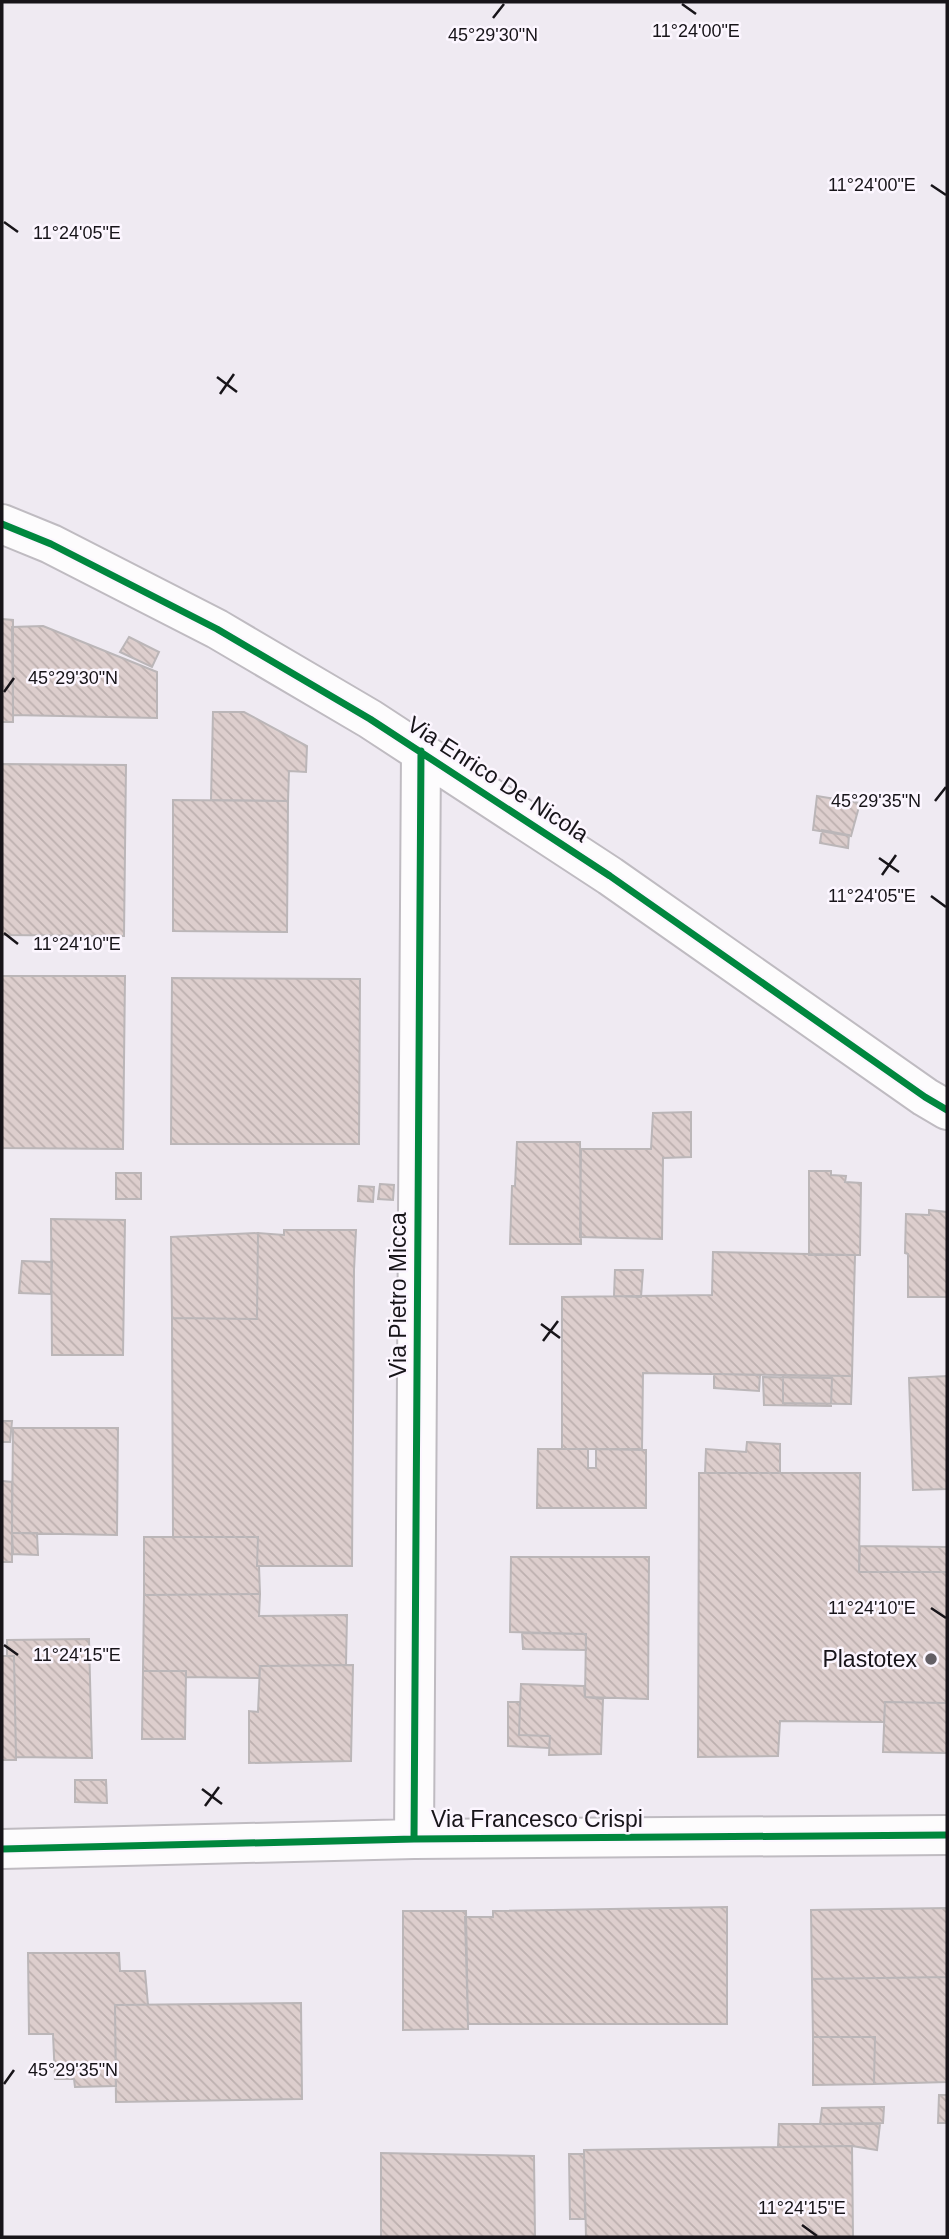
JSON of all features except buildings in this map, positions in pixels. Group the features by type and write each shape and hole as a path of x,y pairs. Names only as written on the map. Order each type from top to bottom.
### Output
{"street":[{"name":"Via Enrico De Nicola","path":"2,523 51,544 217,629 421,751 610,876 947,1110"},
{"name":"Via Pietro Micca","path":"414,1839 421,751"},
{"name":"Via Francesco Crispi","path":"2,1849 414,1839 947,1836"}],"cycle path":[{"path":"2,524 51,544 217,629 370,719 610,876 947,1110"},
{"path":"414,1839 421,751"},
{"path":"2,1849 414,1839 947,1835"}],"place":[{"name":"Plastotex","path":"931,1659"}]}
